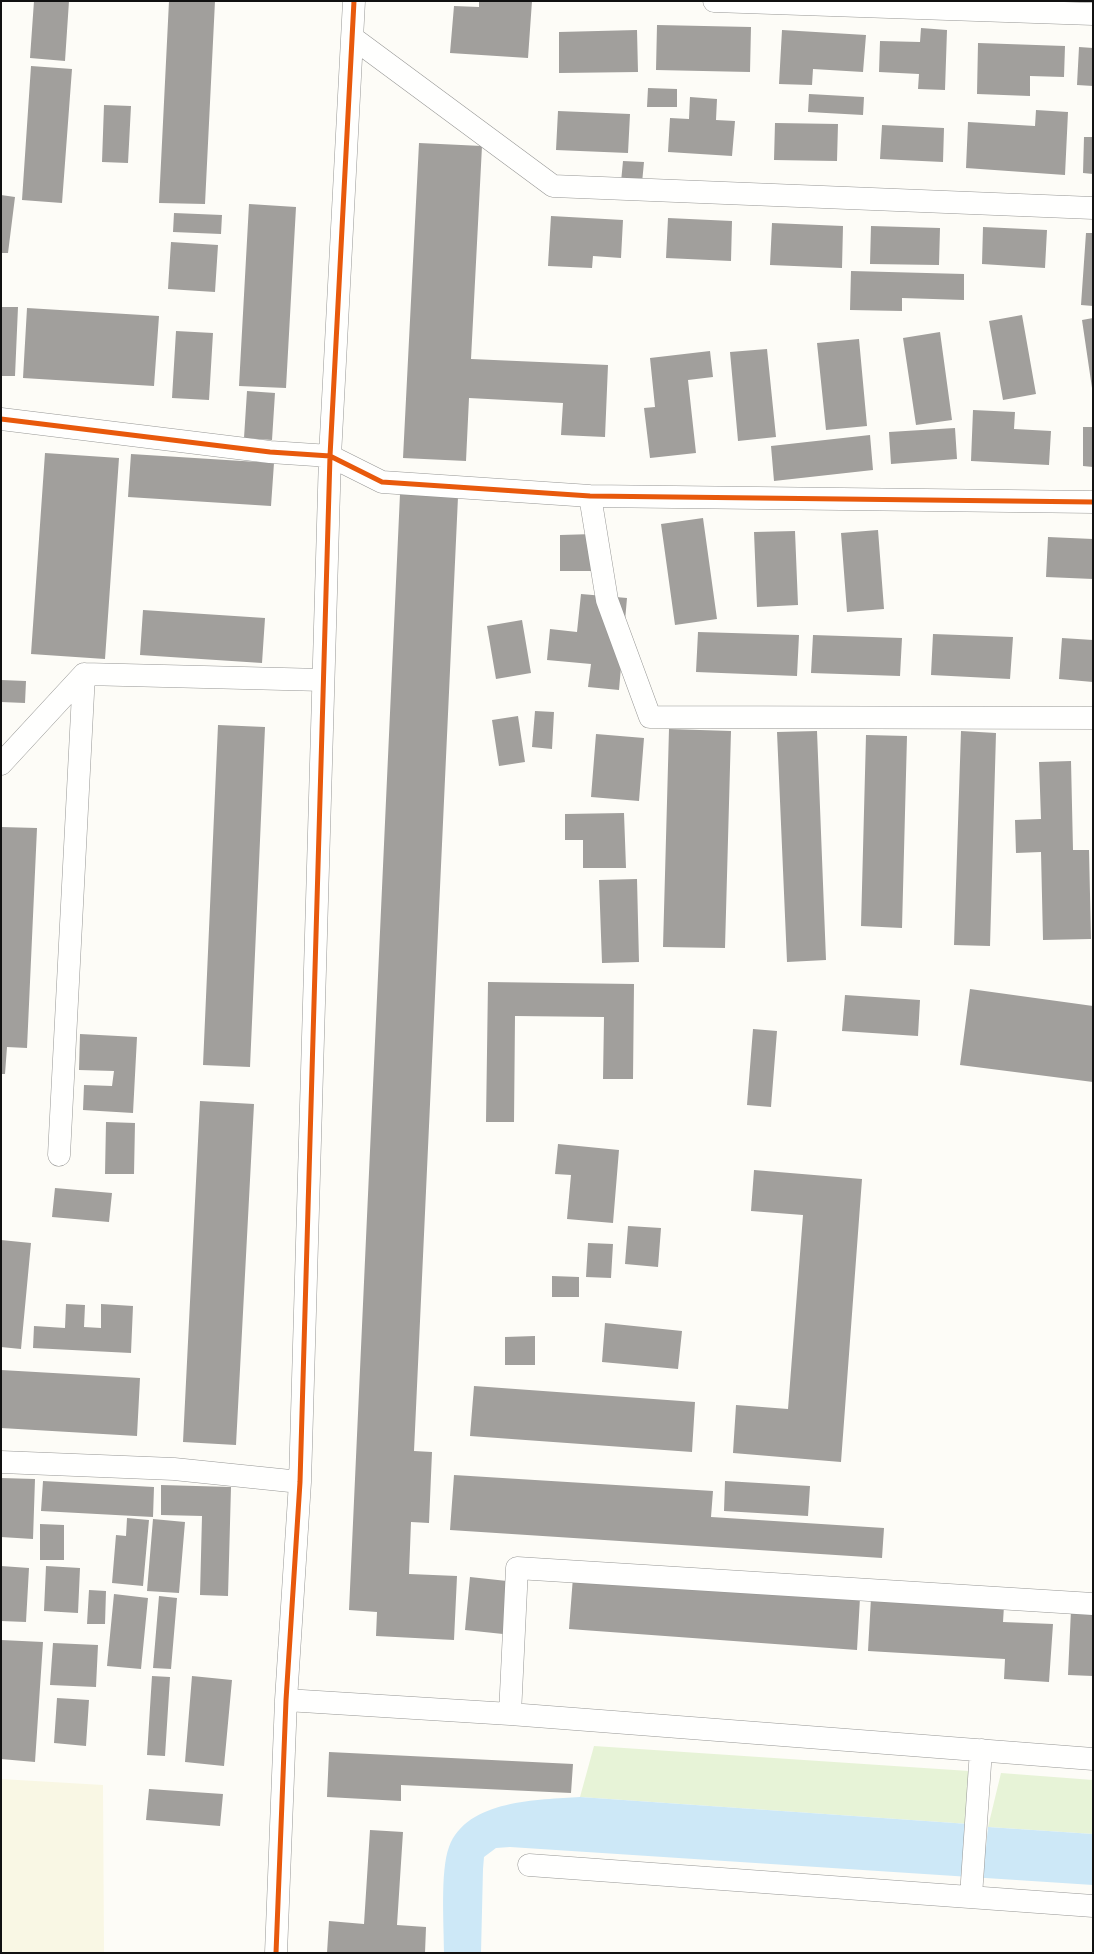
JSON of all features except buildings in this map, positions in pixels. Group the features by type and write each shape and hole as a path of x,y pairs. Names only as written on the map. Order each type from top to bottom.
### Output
{"street":[{"path":"276,1953 286,1700 300,1482 330,456 354,1"},
{"path":"714,1 1093,14"},
{"path":"353,38 553,186 1093,208"},
{"path":"1,419 270,452 330,456 382,482 590,496 1093,502"},
{"path":"590,496 607,600 650,717 1093,718"},
{"path":"1,764 84,674 323,680"},
{"path":"59,1155 84,674"},
{"path":"1,1462 174,1469 300,1482"},
{"path":"510,1714 517,1568 1093,1604"},
{"path":"286,1700 510,1714 1093,1759"},
{"path":"971,1896 981,1750"},
{"path":"529,1865 1093,1906"}],"shaded area":[{"path":"1,1779 103,1785 104,1953 1,1953"}],"green space":[{"path":"594,1746 969,1771 969,1824 580,1797"},
{"path":"1001,1773 1093,1780 1093,1834 988,1827"}],"water":[{"path":"580,1797 969,1824 967,1851 986,1847 988,1827 1093,1834 1093,1885 510,1847 496,1848 484,1857 481,1953 444,1953 444,1870 449,1847 458,1831 471,1819 506,1805 525,1801"}],"cycle path":[{"path":"276,1953 286,1700 300,1482 330,456 354,1"},
{"path":"1,419 270,452 330,456 382,482 590,496 1093,502"}]}
